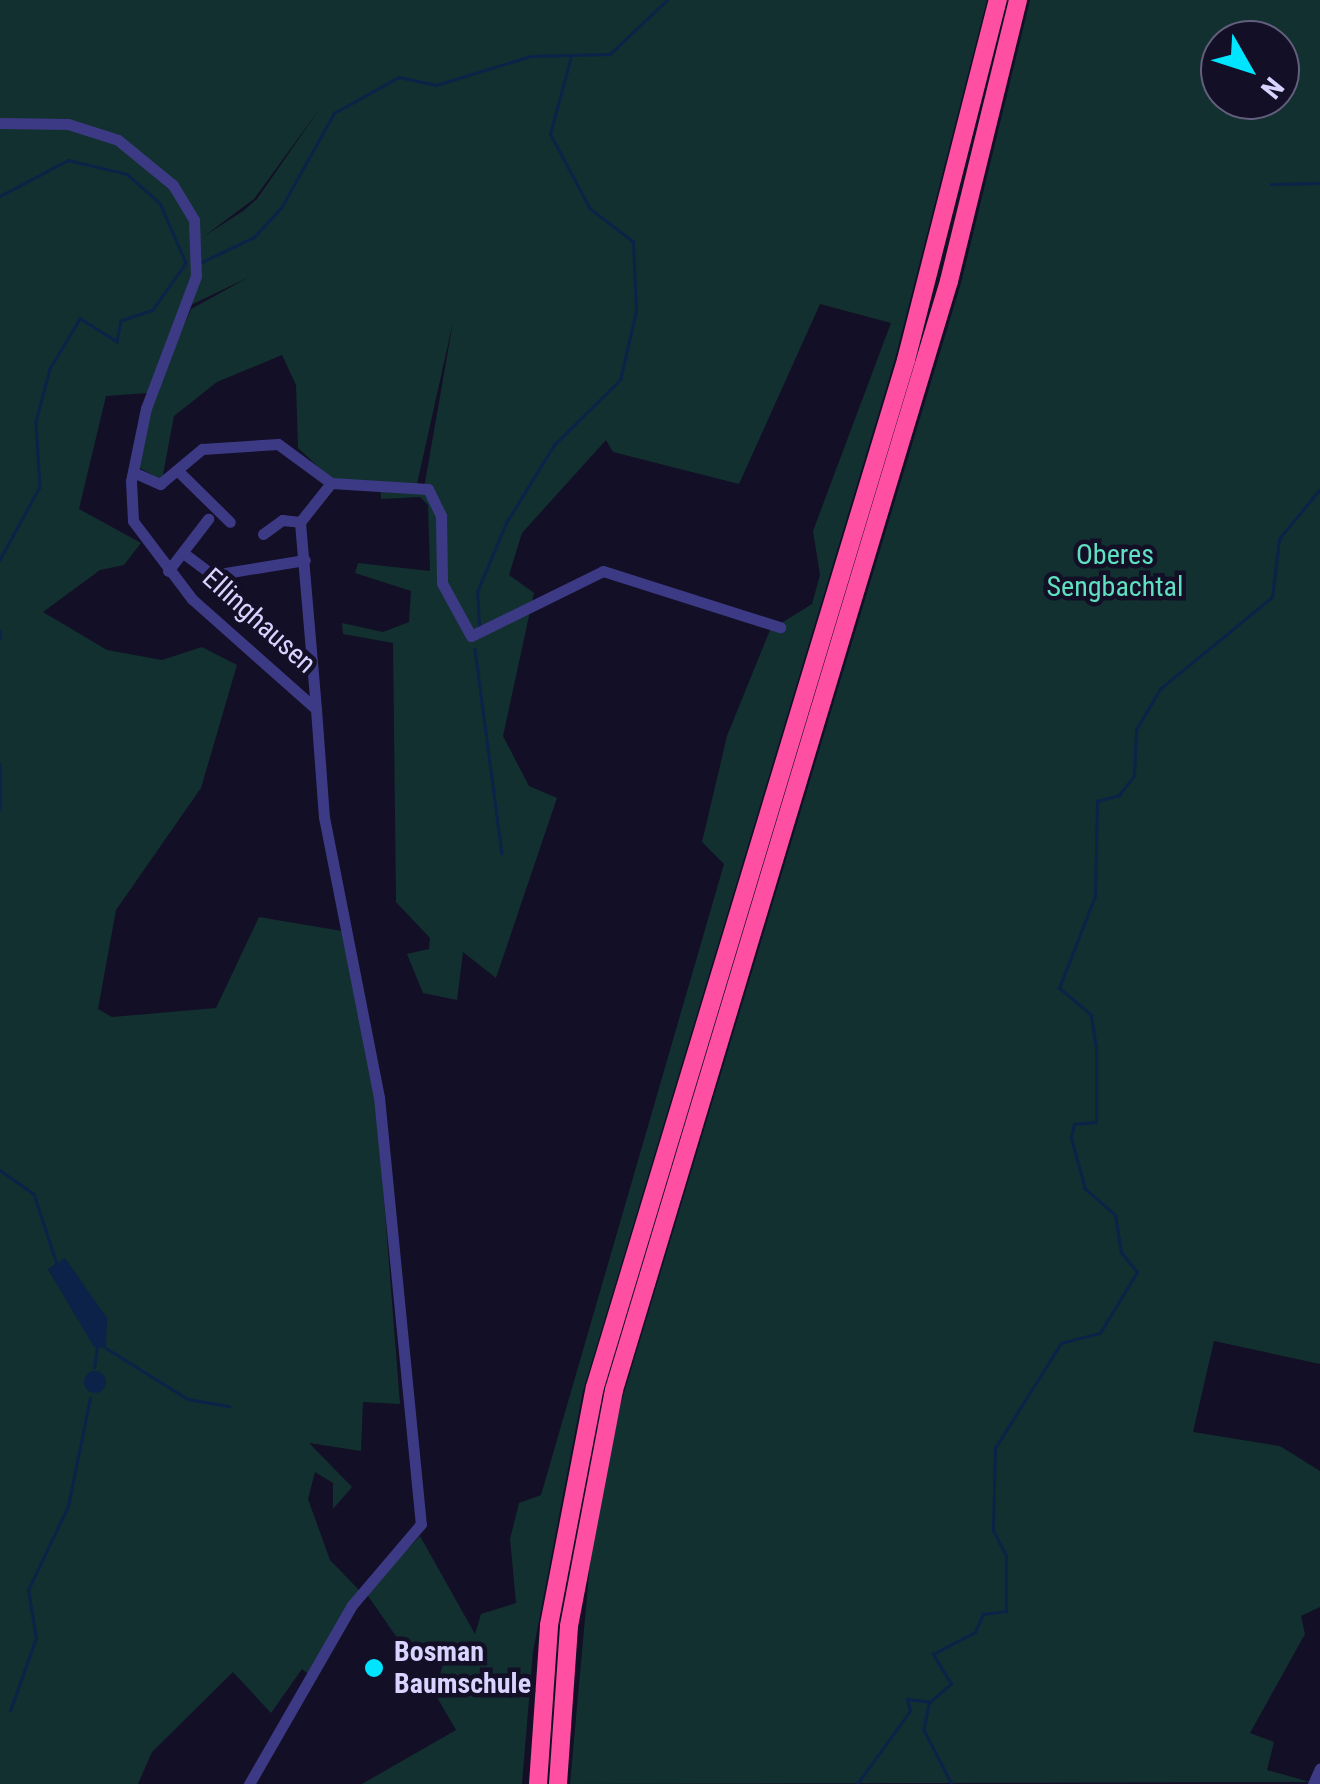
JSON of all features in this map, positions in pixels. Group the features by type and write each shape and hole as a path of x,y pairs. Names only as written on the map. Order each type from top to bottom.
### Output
{"highway":[{"path":"538,1784 549,1625 588,1413 954,190 998,0"},
{"path":"558,1784 568,1626 614,1390 950,280 1018,0"}],"street":[{"path":"0,123 68,124 118,140 174,185 194,220 189,308 150,393 132,472 160,484 208,447 278,444 330,482 433,494 442,584 463,631 489,635 550,591 603,571 780,627"},
{"path":"177,470 230,522"},
{"name":"Ellinghausen","path":"132,472 142,542 316,709"},
{"path":"264,534 282,520 300,522 330,482"},
{"name":"Ellinghausen","path":"168,571 186,555 208,519"},
{"name":"Ellinghausen","path":"249,1784 294,1720 352,1605 417,1536 390,1174 320,787 300,522"},
{"name":"Ellinghausen","path":"186,555 208,575 305,560"},
{"path":"1313,1784 1320,1768"}],"green space":[{"path":"0,0 987,0 895,359 583,1391 533,1652 522,1784 362,1784 456,1730 435,1694 446,1652 424,1643 409,1655 366,1593 420,1536 475,1634 481,1614 516,1603 510,1539 519,1503 541,1495 724,864 702,842 727,736 770,630 812,604 820,575 813,531 891,323 820,304 739,484 613,452 606,440 522,533 509,575 534,593 503,736 529,786 557,798 496,978 463,952 457,1000 423,993 407,954 429,949 430,938 396,902 393,643 343,634 342,623 383,632 409,622 411,591 355,573 358,563 430,571 428,505 420,497 381,499 380,486 424,488 453,322 417,484 331,479 298,448 296,385 282,355 217,382 174,416 162,480 136,466 149,406 191,309 249,277 187,307 148,393 106,396 79,509 141,543 124,565 100,570 43,612 107,650 162,660 202,647 237,665 201,788 116,910 98,1009 112,1017 216,1008 259,917 342,931 377,1110 400,1404 363,1402 361,1451 309,1443 352,1487 333,1509 333,1483 315,1472 308,1499 330,1560 359,1590 311,1676 302,1669 271,1713 233,1672 152,1752 138,1784 0,1784","holes":["321,107 257,199 203,237 254,199","65,1259 106,1347 94,1346 48,1269"]},
{"name":"Oberes Sengbachtal","path":"1030,0 1320,0 1320,1364 1214,1341 1193,1432 1280,1446 1320,1471 1320,1607 1301,1616 1305,1634 1250,1733 1274,1742 1267,1770 1310,1782 570,1784 592,1541 621,1403 961,283"}],"water":[{"path":"65,1258 107,1318 106,1348 94,1347 48,1269"},
{"path":"95,1371 103,1374 103,1390 95,1393 87,1390 84,1382 87,1374"}],"waterway":[{"path":"202,262 254,237 281,208 334,113 399,77 436,85 531,56 610,54 667,0"},
{"path":"479,626 477,592 506,523 554,445 620,380 636,311 633,242 590,209 550,134 571,56"},
{"path":"0,196 68,160 127,174 160,203 186,263 153,310 121,321 117,342 80,319 50,369 36,422 40,487 0,560"},
{"path":"1271,184 1320,183"},
{"path":"857,1784 910,1711 907,1699 930,1702 951,1684 933,1654 975,1632 983,1614 1006,1611 1006,1556 993,1530 995,1448 1061,1343 1100,1333 1137,1272 1121,1253 1115,1215 1085,1189 1071,1138 1074,1124 1096,1122 1096,1048 1091,1015 1059,988 1095,896 1097,801 1119,795 1134,776 1136,730 1160,689 1272,597 1279,539 1320,489"},
{"path":"0,631 0,638"},
{"path":"475,649 502,853"},
{"path":"0,764 0,809"},
{"path":"0,1170 34,1194 57,1264"},
{"path":"94,1368 97,1347"},
{"path":"106,1348 188,1399 229,1406"},
{"path":"10,1711 36,1638 28,1590 68,1506 90,1398"},
{"path":"929,1704 924,1730 952,1784"}],"place":[{"name":"Bosman Baumschule","path":"374,1668"}]}
